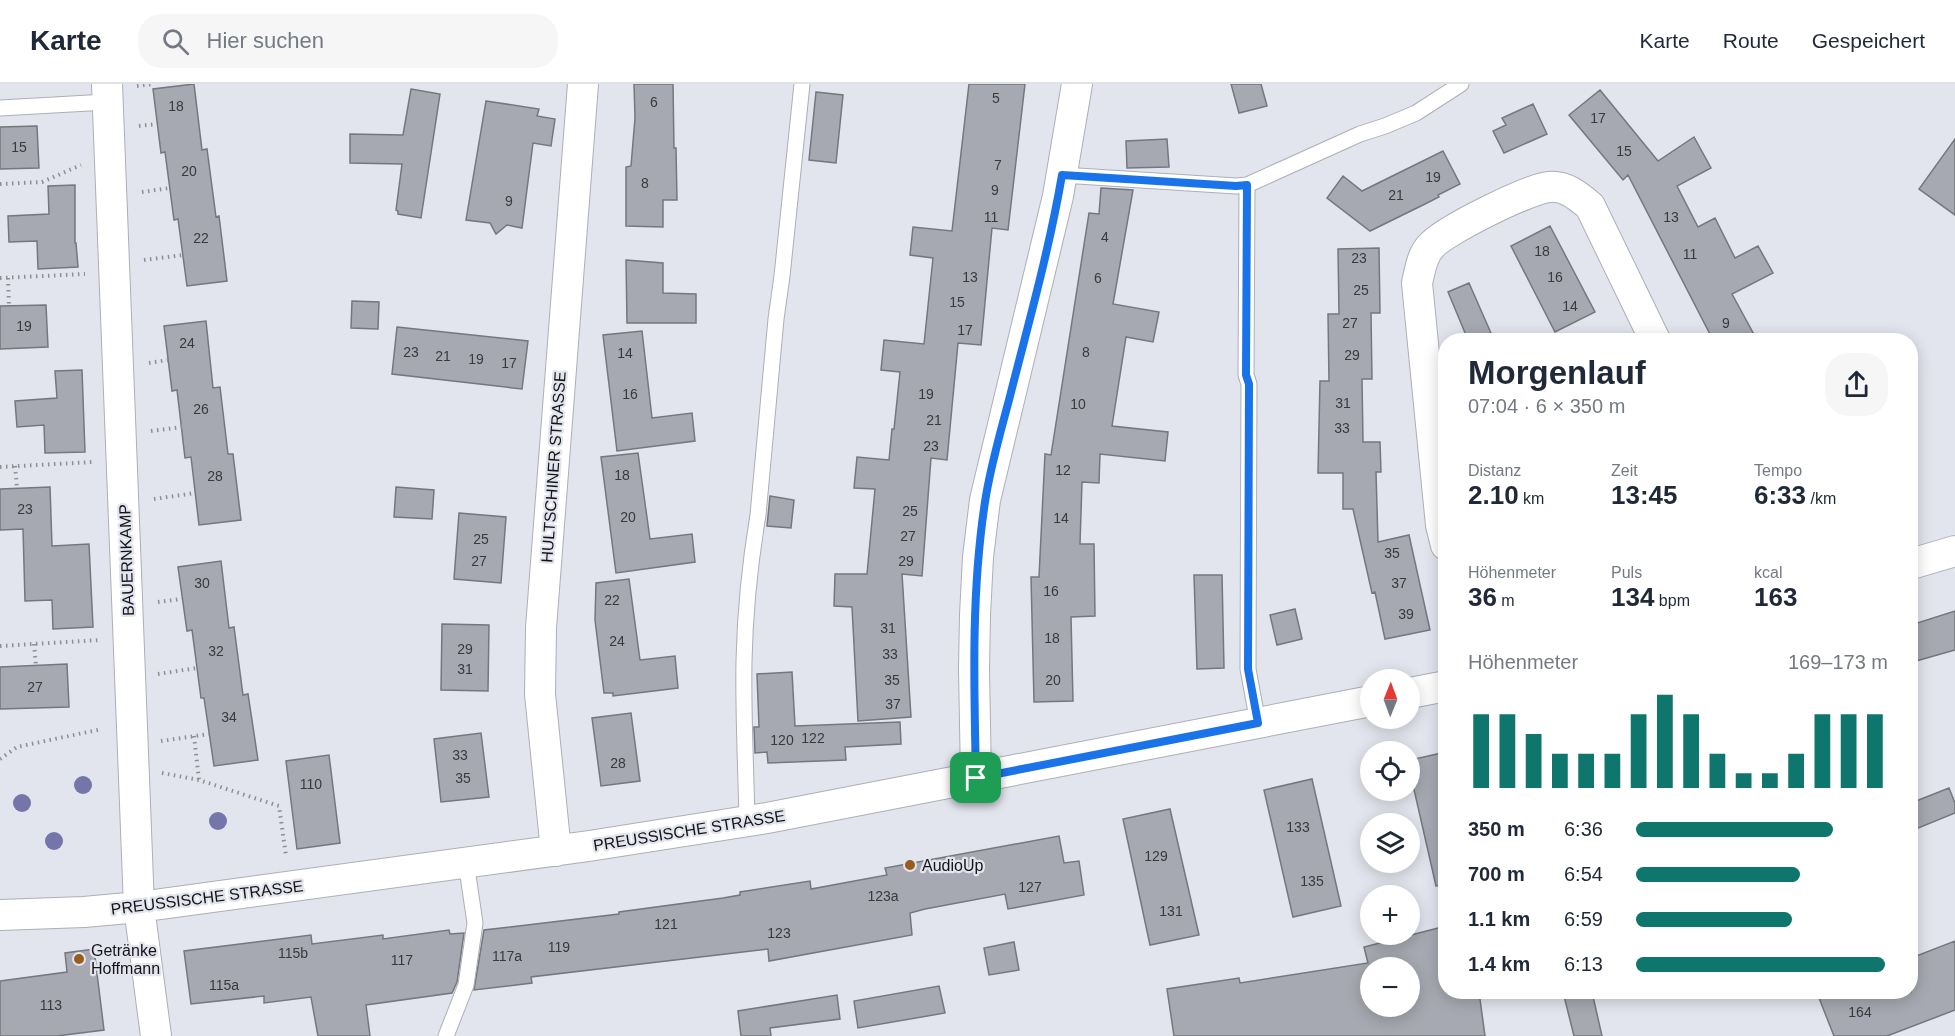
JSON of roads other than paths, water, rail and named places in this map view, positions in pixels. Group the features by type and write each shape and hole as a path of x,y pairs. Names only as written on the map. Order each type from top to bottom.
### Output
{"street":[{"name":"HULTSCHINER STRASSE","path":"556,850 540,694 541,628 583,84"},
{"path":"976,778 975,615 978,557 985,500 1042,270 1062,175 1077,84"},
{"name":"BAUERNKAMP","path":"107,93 139,907 156,1036"},
{"path":"1438,495 1417,283 1421,263 1430,246 1444,234 1525,194 1550,186 1572,191 1590,206 1652,333"},
{"path":"1918,562 1955,551"},
{"path":"1420,691 1438,688"},
{"name":"PREUSSISCHE STRASSE","path":"0,915 84,912 139,907 747,822 1360,703"}],"lane":[{"path":"747,822 744,662 746,618 801,84"},
{"path":"1062,175 1247,185 1360,134 1416,113 1461,84"},
{"path":"0,108 107,93"},
{"path":"1247,185 1248,669 1258,723"},
{"path":"446,1036 466,985 474,923 466,862"}],"place":[{"name":"AudioUp","path":"910,865"},
{"name":"Getränke Hoffmann","path":"79,959"}]}
